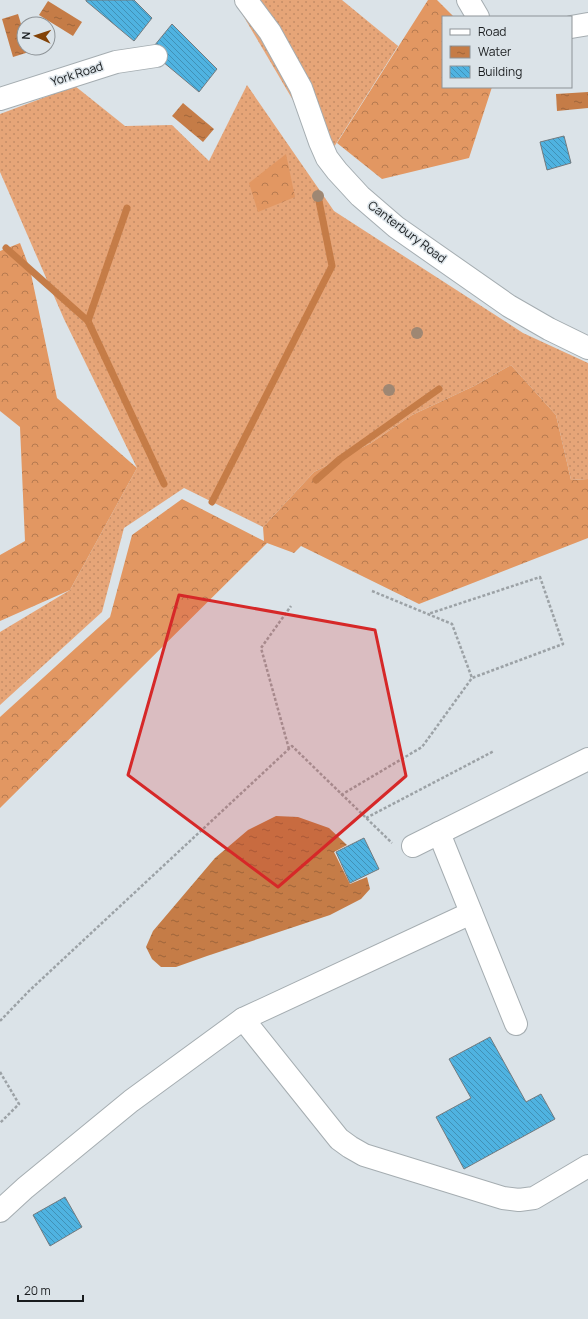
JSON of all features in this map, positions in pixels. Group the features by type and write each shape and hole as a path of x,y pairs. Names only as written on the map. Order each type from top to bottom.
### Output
{"street":[{"name":"Canterbury Road","path":"246,0 270,32 301,88 327,158 360,196 396,227 509,306 549,329 588,348"},
{"path":"468,0 477,16"},
{"path":"572,27 588,24"},
{"name":"York Road","path":"0,99 116,62 156,56"},
{"path":"414,846 588,760"},
{"path":"439,833 516,1024"},
{"path":"0,1211 24,1188 131,1101 243,1019 471,913"},
{"path":"243,1019 339,1139 364,1155 503,1198 519,1200 534,1198 588,1166"}],"path":[{"path":"342,795 422,747 472,678 563,644 540,577 428,614"},
{"path":"372,591 452,624 472,678"},
{"path":"289,749 261,648 291,606"},
{"path":"0,1021 29,991 292,746 400,852 414,846"},
{"path":"366,818 494,751"},
{"path":"0,1072 19,1104 0,1122"}],"highlighted area":[{"path":"179,595 375,630 406,776 278,887 128,775"}],"shaded area":[{"path":"234,0 342,0 398,46 327,158"},
{"path":"247,85 334,211 523,333 588,363 588,479 571,480 556,415 511,365 474,386 412,415 371,443 314,472 263,527 184,488 124,528 102,612 0,705 0,632 70,590 137,468 64,319 0,172 0,114 75,86 125,126 172,125 209,161"}],"green space":[{"path":"428,0 437,0 453,16 442,16 442,88 492,88 469,158 382,179 337,143"},
{"path":"286,154 295,197 258,212 249,183"},
{"path":"20,243 30,269 57,398 137,468 70,590 0,621 0,555 25,541 20,427 0,411 0,251"},
{"path":"511,365 556,415 571,480 588,479 588,538 419,604 301,546 294,553 267,543 0,808 0,717 110,617 132,535 182,499 264,541 263,527 314,472 371,443 412,415 474,386"}],"water":[{"path":"48,1 82,22 73,36 56,26 56,16 39,15"},
{"path":"18,14 19,16 16,16 16,56 13,57 2,19"},
{"path":"588,92 588,108 557,111 556,94"},
{"path":"183,103 214,129 203,142 172,116"},
{"path":"276,816 298,817 329,828 347,845 334,852 350,884 367,877 370,889 361,899 330,915 176,967 161,967 152,959 146,947 153,931 215,858 248,830"}],"building":[{"path":"86,0 134,0 152,18 134,41"},
{"path":"172,24 217,69 199,92 150,51"},
{"path":"564,136 571,163 547,170 540,142"},
{"path":"364,838 379,869 350,883 336,852"},
{"path":"490,1037 526,1102 541,1094 555,1119 464,1169 436,1117 471,1098 449,1059"},
{"path":"65,1197 82,1227 50,1246 33,1215"}],"waterway":[{"path":"212,502 332,266 318,196"},
{"path":"88,321 127,208"},
{"path":"6,248 88,321 164,484"},
{"path":"316,480 340,459 439,389"}]}
